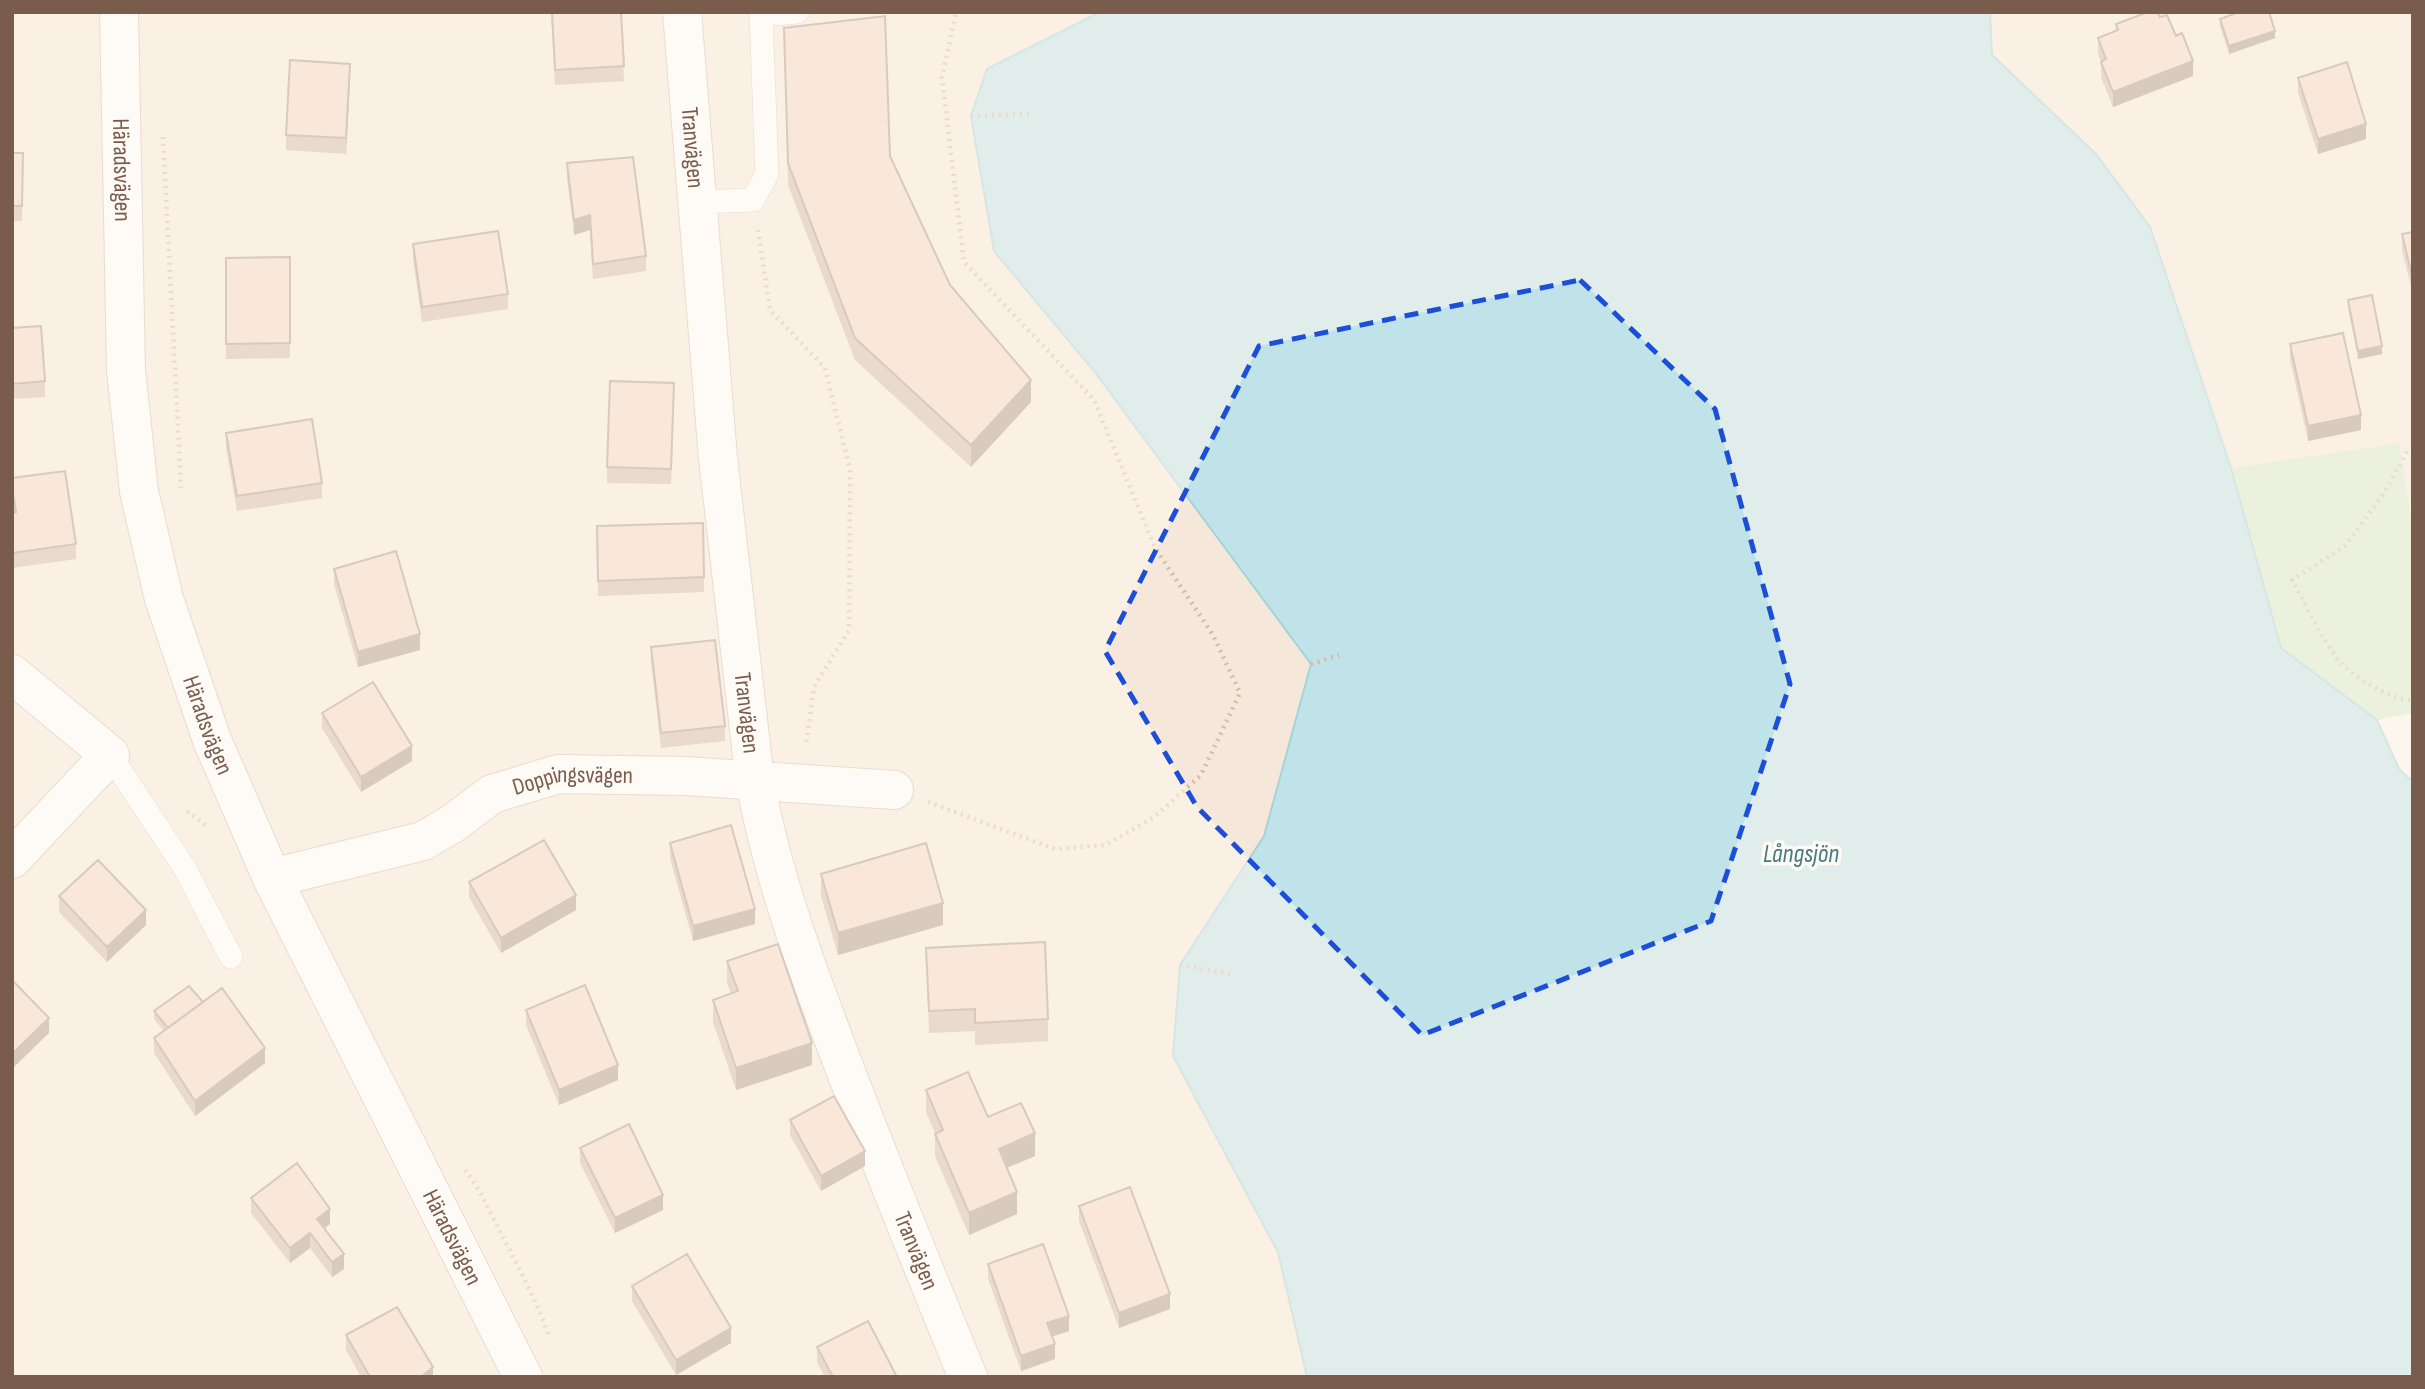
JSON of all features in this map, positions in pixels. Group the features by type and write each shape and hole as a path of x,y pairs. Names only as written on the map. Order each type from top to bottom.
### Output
{"street":[{"name":"Häradsvägen","path":"119,12 126,370 139,491 164,599 212,740 272,878 523,1377"},
{"name":"Tranvägen","path":"682,12 718,458 755,781 764,831 803,961 912,1242 968,1377"},
{"path":"12,674 110,755 12,859"},
{"name":"Doppingsvägen","path":"272,878 423,841 452,824 492,794 558,774 686,776 894,790"}],"lane":[{"path":"697,202 753,200 767,174 759,13 797,12"},
{"path":"110,755 184,867 231,957"}],"path":[{"path":"894,790 1055,849 1105,845 1153,818 1201,775 1240,693 1213,635 1155,548 1094,400 964,261 942,78 956,12"},
{"path":"971,117 1031,114"},
{"path":"163,135 181,491"},
{"path":"753,200 770,310 825,368 850,470 849,630 814,687 801,783"},
{"path":"2413,449 2408,450 2384,493 2345,545 2292,580 2336,659 2377,690 2400,700 2413,701"},
{"path":"1311,664 1339,655"},
{"path":"182,807 212,830"},
{"path":"1180,965 1230,974"},
{"path":"460,1164 474,1181 502,1236 545,1322 551,1343"}],"highlighted area":[{"path":"1580,280 1715,409 1790,684 1711,921 1422,1035 1197,807 1105,651 1259,346"}],"shaded area":[{"path":"12,12 1100,12 987,69 995,251 1094,371 1311,664 1264,836 1180,965 1173,1056 1278,1252 1307,1377 12,1377"},
{"path":"1990,12 2413,12 2413,531 2399,443 2231,468 2150,227 2096,154 1992,55"}],"green space":[{"path":"2399,443 2413,531 2413,713 2377,720 2281,648 2231,468"}],"water":[{"name":"Långsjön","path":"1100,12 1990,12 1992,55 2096,154 2150,227 2231,468 2281,648 2377,720 2399,769 2413,782 2413,1377 1307,1377 1278,1252 1173,1056 1180,965 1264,836 1311,664 1094,371 994,251 971,116 987,69"}],"building":[{"path":"552,12 621,12 624,66 555,70"},
{"path":"2148,12 2157,12 2160,17 2167,15 2176,36 2182,33 2193,61 2113,92 2101,62 2106,59 2098,38 2118,30 2116,24"},
{"path":"2239,12 2269,12 2275,31 2229,46 2220,19"},
{"path":"885,16 890,156 950,285 1031,380 971,445 855,338 788,163 784,28"},
{"path":"290,60 350,64 346,138 286,135"},
{"path":"2347,62 2366,124 2318,139 2298,78"},
{"path":"12,153 23,153 22,206 12,206"},
{"path":"633,157 646,256 593,264 590,215 574,220 567,163"},
{"path":"498,231 508,294 422,307 413,244"},
{"path":"2413,232 2413,280 2402,234"},
{"path":"290,257 290,343 226,344 226,258"},
{"path":"2372,295 2382,346 2358,351 2348,300"},
{"path":"41,326 45,381 12,384 12,328"},
{"path":"2343,333 2361,415 2308,426 2290,344"},
{"path":"610,381 674,383 671,469 607,467"},
{"path":"312,419 322,483 237,496 226,433"},
{"path":"65,471 76,544 12,553 12,513 16,512 12,478"},
{"path":"703,523 704,577 598,581 597,526"},
{"path":"396,551 420,634 358,652 334,569"},
{"path":"715,640 725,726 661,733 651,647"},
{"path":"373,682 412,746 361,777 322,713"},
{"path":"731,825 755,909 693,926 670,843"},
{"path":"544,840 576,895 501,938 469,882"},
{"path":"926,843 943,903 838,933 821,874"},
{"path":"98,860 146,910 107,947 59,896"},
{"path":"1045,942 1048,1019 975,1023 975,1009 929,1011 926,948"},
{"path":"778,944 812,1043 736,1068 713,1000 738,991 727,961"},
{"path":"12,980 49,1018 12,1054"},
{"path":"585,985 618,1065 559,1090 526,1010"},
{"path":"189,986 203,1002 168,1028 154,1011"},
{"path":"222,988 265,1048 195,1101 154,1038"},
{"path":"968,1072 988,1117 1021,1103 1035,1133 999,1149 1017,1192 969,1213 935,1134 943,1130 926,1090"},
{"path":"834,1096 865,1151 821,1176 790,1120"},
{"path":"629,1124 663,1195 615,1218 580,1148"},
{"path":"297,1163 330,1209 317,1219 344,1254 332,1262 310,1233 290,1248 251,1198"},
{"path":"1130,1187 1170,1294 1119,1313 1079,1206"},
{"path":"1043,1244 1069,1316 1047,1323 1055,1344 1021,1356 988,1264"},
{"path":"687,1254 731,1328 676,1360 632,1286"},
{"path":"397,1307 433,1367 421,1377 370,1377 346,1335"},
{"path":"868,1321 897,1377 833,1377 817,1347"}]}
